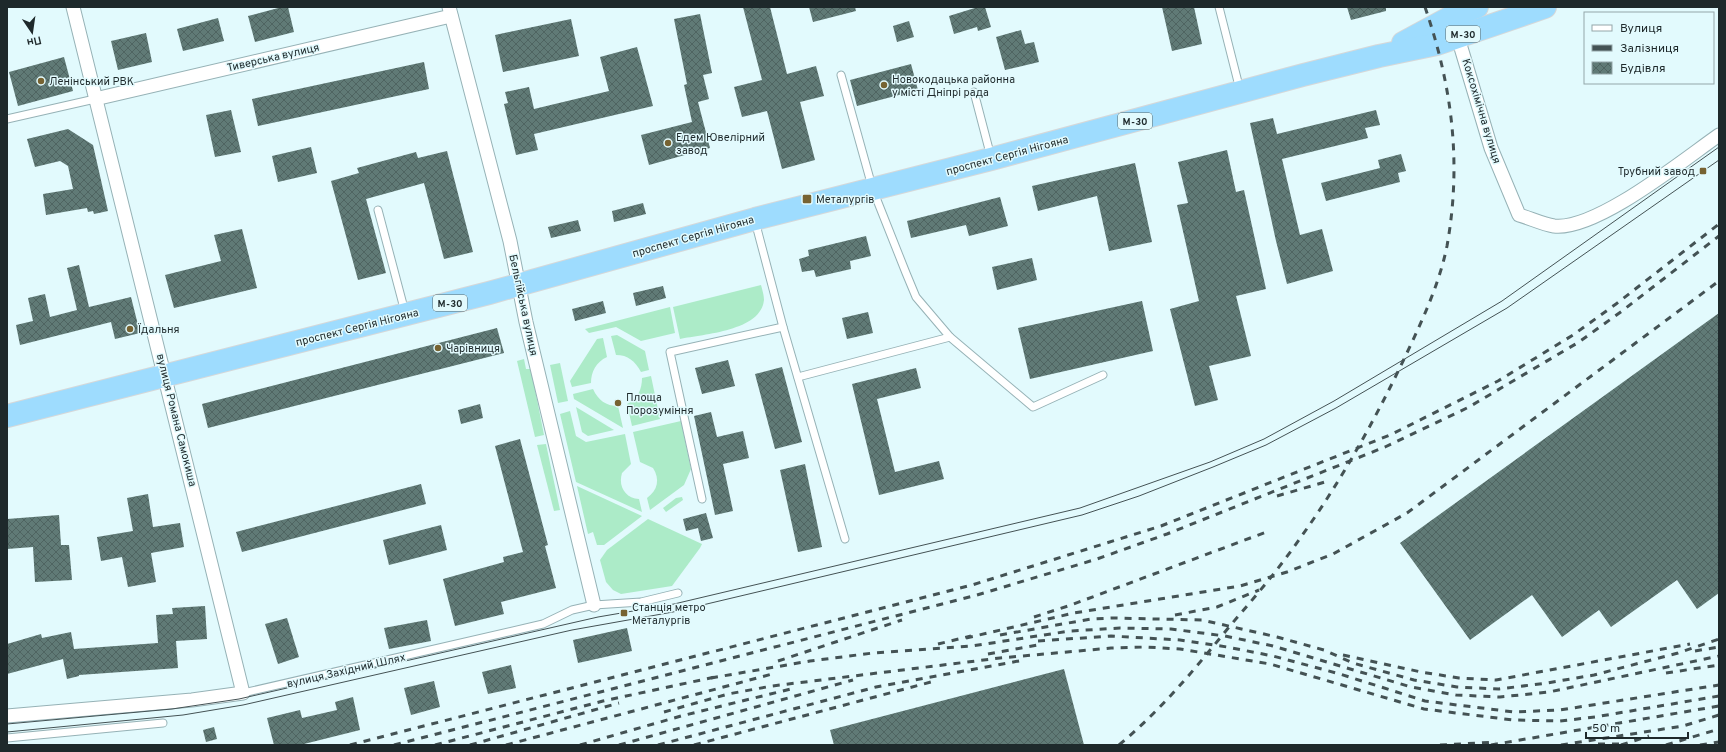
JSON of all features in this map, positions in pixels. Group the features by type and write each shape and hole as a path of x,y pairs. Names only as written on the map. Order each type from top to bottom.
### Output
{"highway":[{"name":"проспект Сергія Нігояна","path":"7,416 406,314 755,219 873,190 1379,56 1453,17 1477,7"},
{"name":"проспект Сергія Нігояна","path":"1453,17 1545,7"}],"street":[{"name":"вулиця Романа Самокиша","path":"73,7 95,99 166,375 243,693"},
{"name":"Тиверська вулиця","path":"95,99 450,11"},
{"name":"Бельгійська вулиця","path":"450,11 508,233 526,322 594,605"},
{"name":"Коксохімічна вулиця","path":"1453,17 1491,148 1519,215 1555,226 1582,222 1616,207 1719,136"},
{"name":"вулиця Західний Шлях","path":"7,716 192,700 243,693"}],"lane":[{"path":"1219,7 1240,92"},
{"path":"841,75 873,190 916,297 950,338 1033,407 1103,375"},
{"path":"974,92 991,159"},
{"path":"7,119 95,99"},
{"path":"378,210 406,314"},
{"path":"755,219 783,326 844,539"},
{"path":"702,500 670,352 783,326"},
{"path":"798,377 950,338"},
{"name":"вулиця Західний Шлях","path":"243,693 544,624 572,610 594,605 641,602 678,593"},
{"path":"7,738 163,723"}],"green space":[{"path":"761,285 764,300 761,310 753,318 742,325 730,329 680,339 673,307"},
{"path":"670,307 675,333 641,341 616,327 589,333 585,329"},
{"path":"617,335 645,351 649,370 641,372 631,359 616,355 611,336"},
{"path":"603,338 607,357 603,359 595,368 591,383 572,387 570,381 597,339"},
{"path":"524,359 526,369 531,369 544,435 535,437 517,361"},
{"path":"560,363 568,401 558,403 550,365"},
{"path":"651,376 660,419 632,426 627,404 631,402 639,393 642,378"},
{"path":"593,389 603,402 618,406 623,428 574,399 573,394"},
{"path":"576,407 614,430 588,436 582,432"},
{"path":"570,411 576,436 586,442 625,434 631,464 622,473 622,487 626,494 639,499 642,512 576,482 560,414"},
{"path":"681,421 691,469 684,485 650,510 647,498 656,488 657,476 653,468 640,462 633,432"},
{"path":"546,444 560,510 554,511 537,445"},
{"path":"577,486 642,516 604,545 597,545 593,532 588,534"},
{"path":"682,497 683,500 666,512 663,508 676,498"},
{"path":"648,519 702,544 672,586 621,594 613,590 606,582 600,560 607,550"}],"building":[{"path":"282,7 288,7 294,32 255,42 248,16"},
{"path":"743,7 770,7 787,74 816,66 824,96 800,102 815,160 782,169 767,111 742,117 734,87 762,80"},
{"path":"809,7 855,7 856,11 813,22"},
{"path":"978,7 985,7 991,27 978,31 977,27 954,34 949,16"},
{"path":"1162,7 1194,7 1202,44 1172,51"},
{"path":"1347,7 1386,7 1386,11 1351,20"},
{"path":"700,14 712,73 703,75 709,99 698,102 710,148 649,165 641,135 692,122 684,85 687,84 674,19"},
{"path":"218,18 224,41 183,51 177,29"},
{"path":"571,19 579,56 503,72 495,35"},
{"path":"909,21 914,37 897,42 893,26"},
{"path":"1021,30 1025,44 1034,42 1039,62 1005,70 996,37"},
{"path":"146,33 152,62 118,70 111,41"},
{"path":"637,47 653,106 534,134 538,150 516,155 504,104 508,103 505,92 529,87 534,109 609,91 600,57"},
{"name":"Ленінський РВК","path":"64,57 73,91 18,106 9,72"},
{"path":"424,62 429,89 258,126 252,99"},
{"name":"Новокодацька районна у місті Дніпрі рада","path":"911,64 918,90 857,106 850,80"},
{"path":"231,110 241,152 215,157 206,115"},
{"path":"1376,110 1380,125 1365,128 1368,138 1282,159 1300,235 1322,229 1333,271 1287,284 1250,123 1273,118 1277,134"},
{"path":"68,129 93,145 108,211 94,214 93,211 88,212 87,208 46,215 43,194 73,189 68,166 60,161 35,167 27,139"},
{"path":"311,147 317,173 278,182 272,156"},
{"path":"1227,150 1236,192 1244,190 1266,289 1236,296 1251,356 1209,366 1218,400 1195,406 1170,309 1199,301 1177,205 1188,203 1178,162"},
{"path":"447,151 473,252 444,259 424,183 366,199 386,273 358,280 331,181 359,173 357,168 416,152 418,158"},
{"path":"1401,154 1406,171 1398,173 1400,182 1326,201 1321,183 1380,168 1378,160"},
{"path":"1135,163 1152,242 1109,251 1097,196 1038,211 1032,186"},
{"path":"1000,197 1008,226 969,236 966,225 911,238 907,221"},
{"path":"643,203 646,214 614,222 612,211"},
{"path":"578,220 581,231 551,238 548,227"},
{"path":"242,229 257,288 174,308 165,275 221,261 214,235"},
{"path":"866,236 871,256 850,261 851,269 816,277 814,270 802,272 799,259 809,256 808,250"},
{"path":"1032,258 1037,280 997,290 992,267"},
{"path":"79,265 89,307 131,297 140,333 115,339 111,322 20,345 16,325 33,321 28,298 45,294 50,317 77,310 67,268"},
{"path":"663,286 666,298 636,306 633,293"},
{"path":"603,301 606,313 575,321 572,309"},
{"path":"1142,301 1153,351 1030,379 1018,328"},
{"path":"868,312 873,333 847,339 842,318"},
{"path":"1719,313 1719,593 1697,609 1677,580 1611,627 1599,610 1562,637 1532,595 1470,640 1400,543"},
{"path":"497,328 504,353 208,428 202,404"},
{"path":"728,360 735,386 702,394 695,368"},
{"path":"782,367 802,442 775,449 755,374"},
{"path":"916,368 921,388 877,399 895,472 939,461 944,479 879,495 852,384"},
{"path":"480,404 483,418 461,424 458,410"},
{"path":"711,412 717,437 743,431 749,458 723,464 733,511 715,515 694,416"},
{"path":"520,439 548,545 545,546 556,588 501,602 504,614 455,626 443,579 504,562 503,557 523,552 495,446"},
{"path":"805,464 822,547 798,552 780,470"},
{"path":"421,484 426,504 242,552 236,532"},
{"path":"148,494 153,527 180,523 184,547 151,553 156,582 128,587 122,557 101,561 97,537 133,531 127,498"},
{"path":"706,513 713,538 701,541 698,528 686,531 683,519"},
{"path":"59,515 61,545 69,545 72,580 35,582 33,547 7,549 7,519"},
{"path":"441,525 447,550 389,565 383,540"},
{"path":"205,606 207,639 176,641 178,668 79,675 67,679 63,659 7,674 7,644 41,634 42,638 71,632 74,649 158,643 156,615 173,614 172,608"},
{"path":"287,618 299,657 278,664 265,624"},
{"path":"427,620 431,641 389,649 384,628"},
{"path":"627,628 632,651 578,663 573,640"},
{"path":"511,665 516,688 488,694 482,672"},
{"path":"1064,669 1084,745 834,745 830,730"},
{"path":"434,681 440,707 411,715 404,688"},
{"path":"353,697 360,730 300,745 274,745 267,718 300,710 302,718 337,710 335,702"},
{"path":"214,727 217,739 206,742 203,730"}],"tram line":[{"path":"7,724 172,709 239,699 598,617 674,604 1080,508 1210,462 1264,439 1334,401 1502,301 1719,147"},
{"path":"7,732 183,715 243,705 572,630 673,612 1082,515 1139,496 1266,445 1336,408 1507,308 1719,160"}],"railway":[{"path":"1119,745 1135,731 1190,674 1266,583 1301,537 1344,472 1382,404 1418,330 1444,260 1454,184 1454,154 1448,95 1442,66 1425,7"},
{"path":"350,745 972,585 1161,526 1390,435 1498,381 1573,335 1616,304 1719,224"},
{"path":"394,745 977,595 1097,559 1167,534 1385,447 1469,407 1579,342 1622,311 1719,236"},
{"path":"966,638 1074,613 1240,586 1287,572 1333,554 1407,513 1719,281"},
{"path":"1277,496 1325,482"},
{"path":"1034,617 1071,605 1269,531"},
{"path":"1175,615 1217,607 1259,590"},
{"path":"1000,635 1091,619 1202,620 1277,637 1324,650 1353,663 1414,680 1457,687 1499,689 1594,675 1678,653 1719,639"},
{"path":"778,661 902,620"},
{"path":"711,678 810,661 873,653 972,646 1070,631 1120,628 1171,629 1225,636 1273,646 1411,687 1456,695 1500,697 1549,692 1719,656"},
{"path":"938,644 971,636"},
{"path":"1038,641 1111,636 1180,640 1227,647 1273,656 1340,674 1425,701 1514,712 1560,710 1719,685"},
{"path":"988,654 1043,644"},
{"path":"1343,655 1421,672 1459,678 1496,680 1690,644"},
{"path":"664,712 728,694 772,686 1000,658 1111,648 1146,647 1180,649 1270,664 1424,709 1513,720 1560,721 1595,717 1719,696"},
{"path":"1695,651 1719,647"},
{"path":"658,745 876,687 1024,660"},
{"path":"1666,673 1719,665"},
{"path":"506,745 776,673"},
{"path":"435,745 603,701 715,677"},
{"path":"619,745 853,680"},
{"path":"694,745 931,682"},
{"path":"580,745 681,716 795,688"},
{"path":"470,745 619,703"},
{"path":"1491,745 1719,706"},
{"path":"1561,745 1683,726 1719,715"},
{"path":"1666,745 1719,729"},
{"path":"1621,745 1649,736"},
{"path":"1440,745 1496,742"},
{"path":"1700,745 1719,742"},
{"path":"1598,744 1623,744"}],"place":[{"name":"Ленінський РВК","path":"41,81"},
{"name":"Новокодацька районна у місті Дніпрі рада","path":"884,85"},
{"name":"Едем Ювелірний завод","path":"668,143"},
{"name":"Трубний завод","path":"1703,171"},
{"name":"Металургів","path":"807,199"},
{"name":"Їдальня","path":"130,329"},
{"name":"Чарівниця","path":"438,348"},
{"name":"Площа Порозуміння","path":"618,403"},
{"name":"Станція метро Металургів","path":"624,613"}]}
